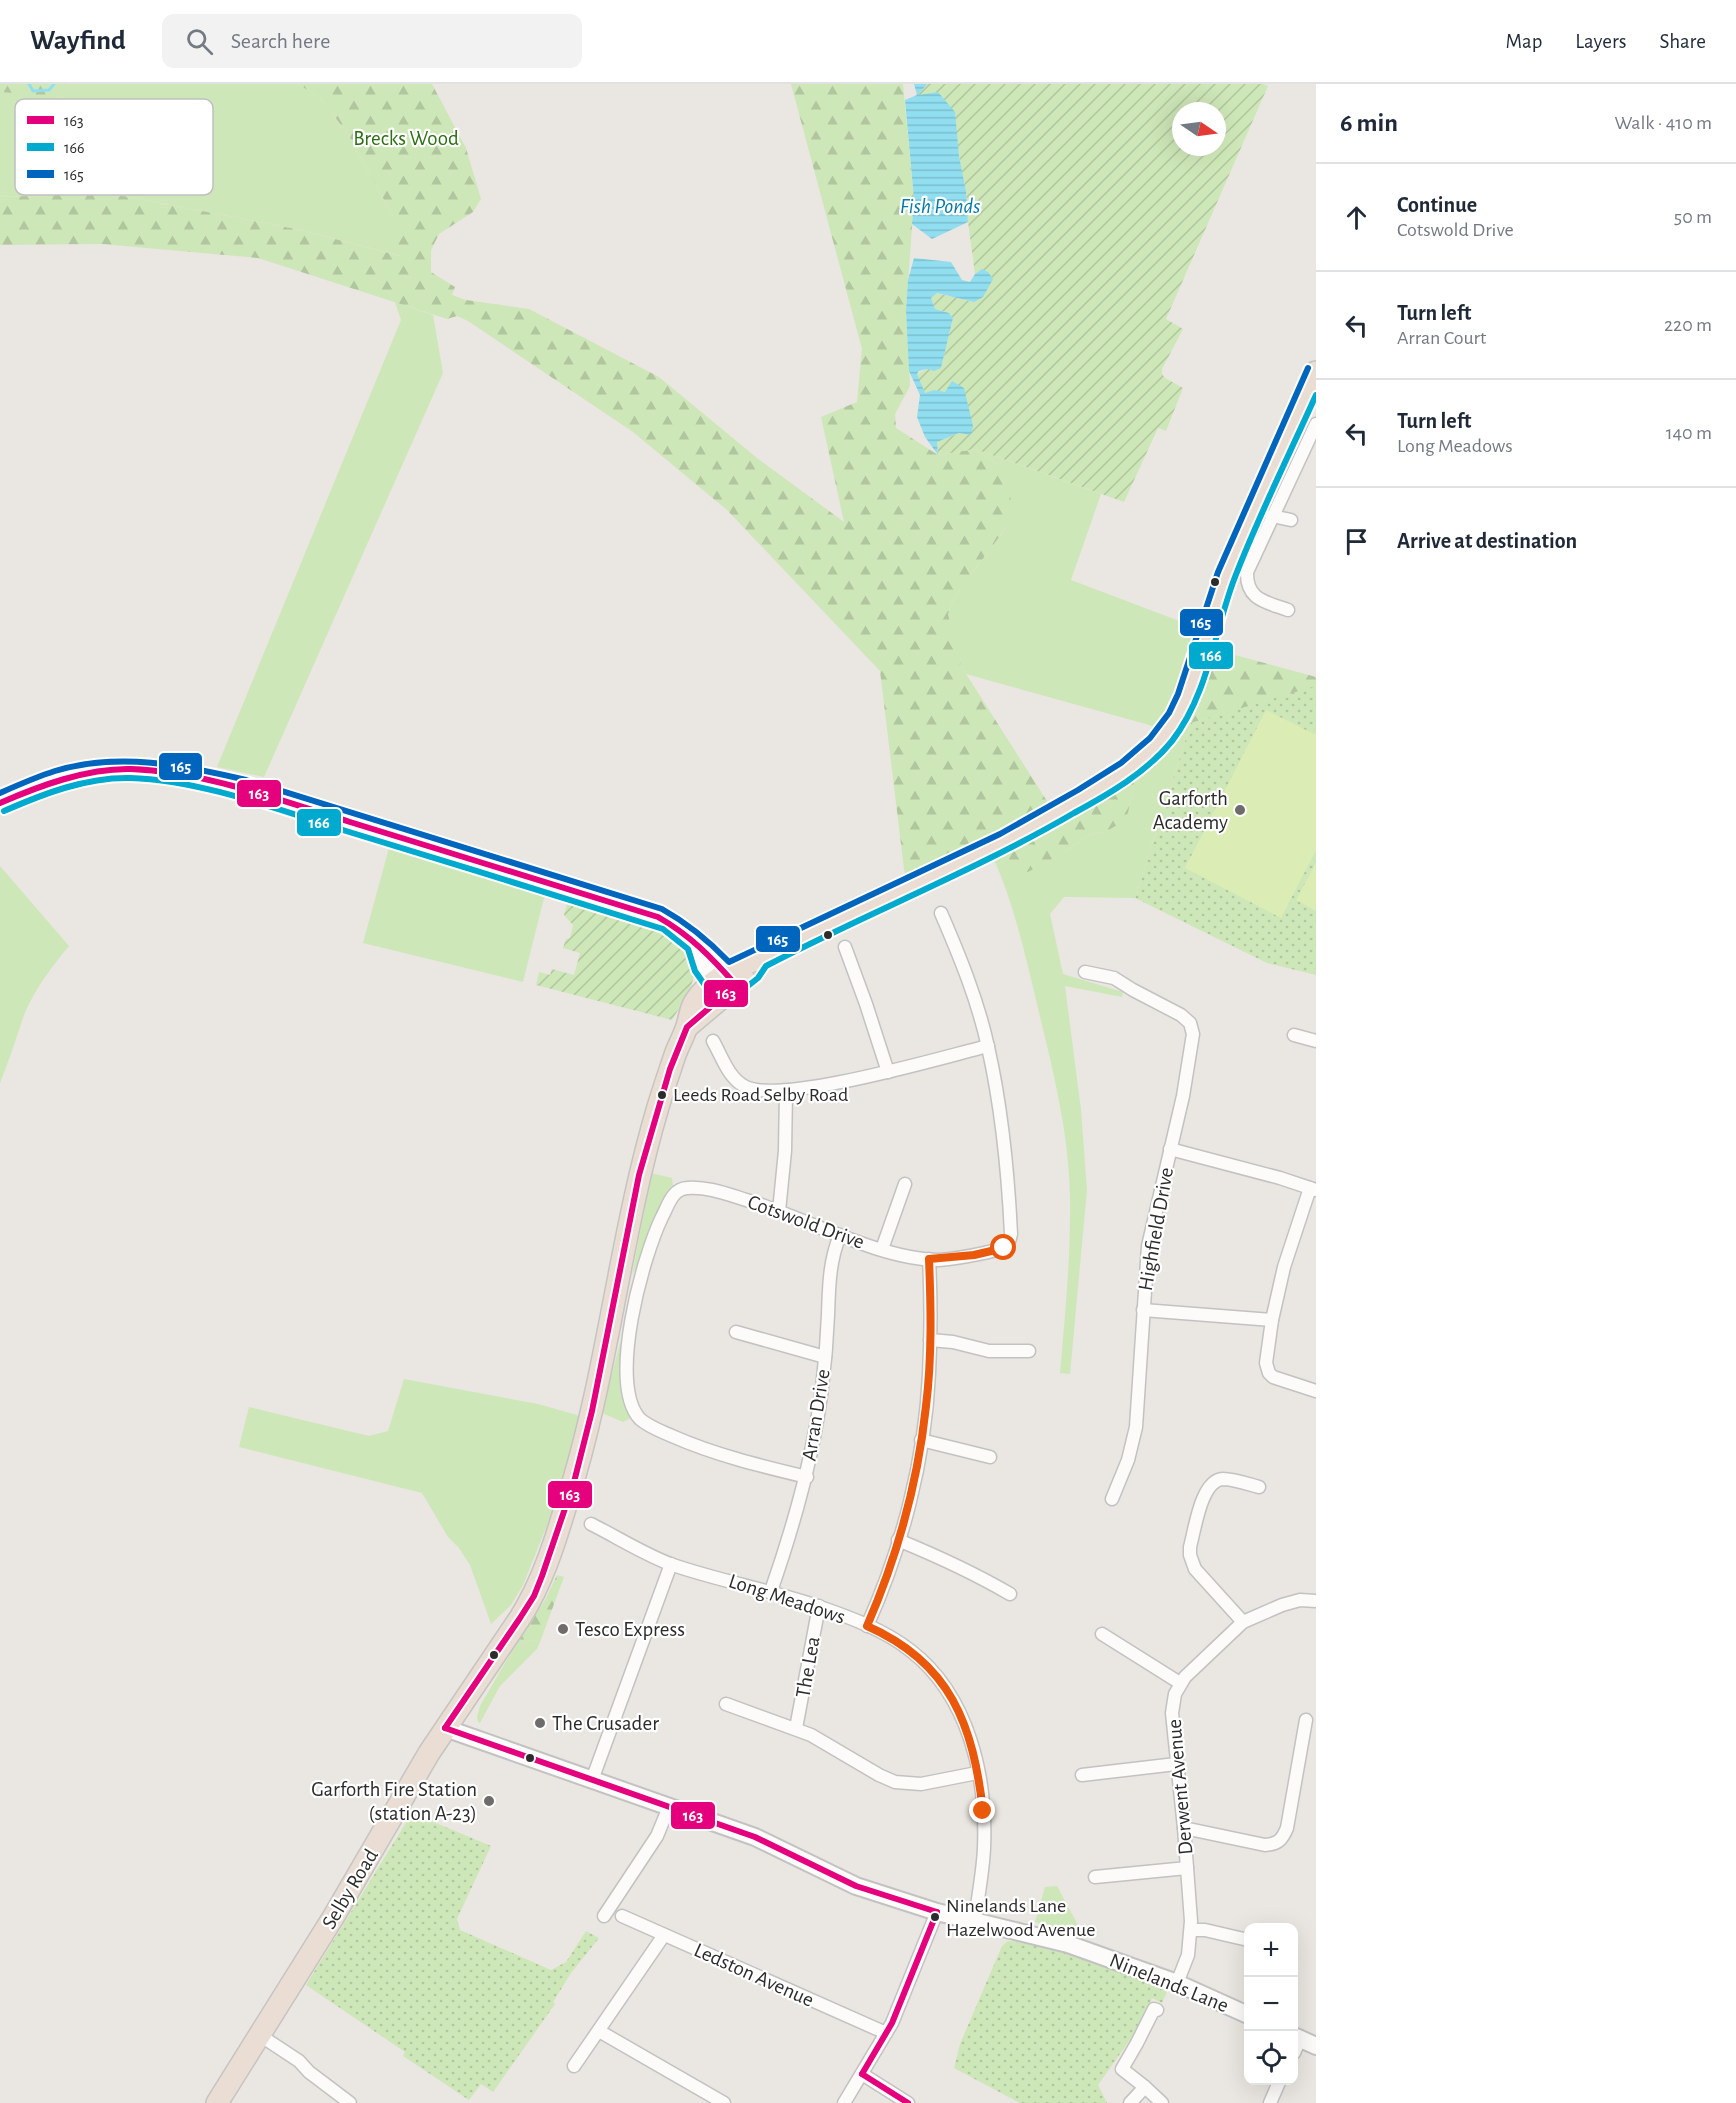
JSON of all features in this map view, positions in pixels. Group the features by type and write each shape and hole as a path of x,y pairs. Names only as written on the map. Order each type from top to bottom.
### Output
{"highway":[{"name":"Selby Road","path":"217,2103 258,2034 334,1916 445,1728 534,1596 550,1556 574,1482 592,1411 639,1175 670,1069 687,1027 692,1006 700,993 752,972 759,959 839,917 1025,831 1111,780 1133,765 1156,744 1182,708 1225,577 1316,372"}],"street":[{"path":"1288,610 1262,601 1255,596 1247,580 1247,572 1316,424"},
{"path":"1272,516 1291,520"},
{"path":"0,802 61,779 106,771 147,770 188,776 243,789 652,915 678,928 696,944 702,966 725,984"},
{"name":"Cotswold Drive","path":"807,1477 716,1453 644,1423 633,1408 628,1385 629,1340 637,1288 649,1247 674,1194 684,1188 708,1190 779,1211 882,1249 929,1259 949,1259 1004,1248 1010,1239 1007,1160 1000,1108 988,1046 967,978 941,913"},
{"path":"845,947 888,1072"},
{"name":"Highfield Drive","path":"1085,972 1114,978 1181,1015 1192,1028 1190,1063 1148,1246 1136,1427 1128,1460 1112,1499"},
{"path":"1294,1035 1316,1041"},
{"path":"713,1041 732,1076 745,1086 760,1092 786,1091 888,1072 988,1046"},
{"path":"779,1211 785,1151 786,1091"},
{"path":"1170,1149 1313,1189 1284,1267 1272,1320 1266,1363 1269,1373 1278,1380 1316,1391"},
{"path":"882,1249 905,1184"},
{"name":"Arran Drive","path":"771,1592 791,1535 807,1477 816,1432 825,1357 828,1278 840,1235"},
{"path":"867,1626 898,1540 915,1478 928,1385 929,1259"},
{"path":"1143,1310 1272,1320"},
{"path":"736,1332 825,1357"},
{"path":"930,1340 953,1342 989,1351 1029,1351"},
{"path":"921,1440 990,1457"},
{"path":"1243,1622 1191,1563 1190,1547 1205,1492 1213,1482 1226,1479 1259,1487"},
{"name":"Long Meadows","path":"591,1524 671,1564 819,1606 867,1626 911,1651 941,1681 962,1717 971,1744 982,1802 984,1831 982,1870 975,1920"},
{"path":"898,1540 937,1555 1010,1594"},
{"path":"592,1780 671,1564"},
{"path":"1102,1634 1180,1683 1243,1622 1282,1605 1300,1600 1316,1600"},
{"name":"The Lea","path":"795,1728 819,1606"},
{"name":"Derwent Avenue","path":"1177,1983 1188,1955 1191,1930 1184,1828 1172,1713 1175,1694 1180,1683"},
{"path":"726,1704 795,1728 825,1742 879,1775 895,1782 921,1784 977,1773"},
{"path":"1184,1828 1265,1845 1276,1844 1283,1838 1287,1828 1306,1720"},
{"name":"Ninelands Lane","path":"445,1728 755,1838 856,1886 937,1912 1068,1944 1177,1983 1244,2013"},
{"path":"1082,1775 1176,1764"},
{"path":"604,1916 657,1836 669,1807"},
{"path":"1095,1877 1187,1868"},
{"path":"844,2103 886,2033 937,1912"},
{"name":"Ledston Avenue","path":"622,1916 886,2033"},
{"path":"1191,1930 1210,1931 1244,1939"},
{"path":"574,2066 664,1935"},
{"path":"1157,2010 1154,2009 1122,2069 1162,2103"},
{"path":"598,2031 724,2103"},
{"path":"258,2034 299,2061 309,2072 350,2103"},
{"path":"1298,2043 1316,2046"},
{"path":"862,2074 908,2103"},
{"path":"1270,2103 1278,2085"},
{"path":"1130,2103 1145,2087"}],"green space":[{"path":"0,84 72,84 59,99 18,99 13,93 0,92"},
{"path":"72,84 298,84 320,98 348,134 394,218 401,256 301,230 118,195 213,195 213,99 59,99"},
{"name":"Brecks Wood","path":"298,84 432,84 466,148 481,199 473,212 439,234 431,250 431,272 455,287 452,295 466,300 529,309 659,377 757,458 844,522 821,417 857,402 862,349 791,84 903,84 914,199 906,311 910,386 895,414 896,428 938,455 975,449 1004,468 1012,505 1006,528 955,596 948,614 961,666 1052,809 905,877 880,671 727,510 633,432 468,321 457,316 447,319 258,258 102,244 0,245 0,197 118,195 301,230 400,256 394,218 348,134 320,98"},
{"path":"927,84 1263,84 1268,86 1166,319 1183,329 1162,369 1162,374 1183,388 1166,431 1158,428 1124,502 975,449 938,455 937,442 959,433 945,392 924,393 917,374 927,369 941,368 953,318 949,313 935,309 931,298 936,293 974,302 982,269 975,274 966,191 959,156 917,95"},
{"path":"0,92 13,93 28,99 15,99 15,195 54,195 0,197"},
{"path":"395,302 433,315 443,373 264,777 217,767 401,320"},
{"path":"975,449 1101,494 1071,580 1195,627 1223,556 1179,697 1160,728 966,674 961,666 948,614 955,596 1006,528 1004,468"},
{"path":"1216,650 1316,677 1316,687 1191,723"},
{"name":"Garforth Academy","path":"1316,686 1316,975 1267,963 1135,898 1191,723"},
{"path":"1266,710 1316,735 1316,850 1281,918 1185,868"},
{"path":"1191,723 1135,898 1064,897 1050,914 1063,974 1123,992 1122,997 1065,986 1081,1110 1087,1190 1070,1374 1060,1373 1070,1241 1067,1148 1054,1075 1023,948 1013,911 993,857 1005,852 1061,854 1091,834 1105,832 1128,813 1136,774 1149,767 1182,725"},
{"path":"1136,774 1128,813 1119,824 1105,832 1091,834 1028,872 1017,868 1009,859 1005,852"},
{"path":"389,848 545,894 523,982 363,943"},
{"path":"1316,863 1316,911 1296,900"},
{"path":"0,866 69,946 30,1002 0,1083"},
{"path":"568,900 646,921 681,942 691,957 694,974 688,992 672,1020 536,985 539,972 550,975 552,969 574,975 580,953 563,948 566,939 570,938 573,925 564,915"},
{"path":"651,1173 672,1178 673,1187 632,1276"},
{"path":"620,1343 623,1391 631,1418 623,1422 602,1413"},
{"path":"404,1379 538,1404 577,1415 581,1419 564,1483 523,1585 511,1605 491,1624 470,1565 459,1548 448,1537 422,1493 239,1447 249,1407 369,1436 388,1431"},
{"path":"557,1575 564,1577 540,1642 532,1640 515,1646 545,1600"},
{"path":"532,1640 540,1642 537,1649 500,1686 480,1723 478,1722 480,1706 515,1646"},
{"path":"412,1813 491,1846 457,1919 460,1930 551,1970 566,1962 586,1931 599,1938 571,1973 553,2002 555,2004 493,2092 481,2084 469,2100 403,2056 405,2052 306,1985"},
{"path":"1057,1886 1085,1938 1035,1922 1045,1887"},
{"path":"1008,1941 1061,1951 1168,1989 1162,2003 1152,1998 1139,2027 1098,2085 1107,2103 1020,2103 954,2068 960,2044 1002,1946"}],"water":[{"name":"Fish Ponds","path":"914,84 927,84 918,95 938,92 955,112 959,156 966,191 968,222 932,239 912,224 914,199 905,100 917,95"},
{"path":"914,258 951,262 962,280 970,282 982,269 988,272 993,279 983,297 974,302 937,293 931,298 935,309 949,313 953,318 941,368 934,371 927,369 919,371 917,374 925,393 934,390 945,392 952,381 964,388 973,426 971,435 959,433 937,442 938,455 925,437 917,417 920,395 909,371 906,311 908,280"}],"waterway":[{"path":"29,84 33,91 49,90 54,84"}],"transit line":[{"name":"165","path":"0,793 55,771 103,762 175,766 246,780 662,909 697,932 729,962 1000,834 1121,763 1150,738 1169,713 1178,694 1218,572 1308,368"},
{"name":"166","path":"4,811 65,788 114,778 184,784 240,797 663,929 688,949 695,971 716,1001 725,1004 758,978 766,966 1036,834 1114,790 1162,752 1172,741 1194,703 1210,661 1235,577 1316,395"},
{"name":"163","path":"0,803 64,779 114,769 159,771 215,781 658,917 680,931 700,948 736,985 687,1027 670,1069 639,1175 592,1411 574,1482 542,1576 534,1596 520,1618 445,1728"},
{"name":"163","path":"445,1728 755,1837 856,1886 937,1912"},
{"name":"163","path":"862,2074 892,2023 937,1912"},
{"name":"163","path":"862,2074 908,2103"}],"place":[{"name":"Garforth Academy","path":"1240,810"},
{"name":"Leeds Road Selby Road","path":"662,1095"},
{"name":"Tesco Express","path":"563,1629"},
{"name":"The Crusader","path":"540,1723"},
{"name":"Garforth Fire Station (station A-23)","path":"489,1801"},
{"name":"Ninelands Lane Hazelwood Avenue","path":"935,1917"}],"route":[{"path":"983,1811 967,1730 949,1692 932,1670 911,1651 867,1626 890,1570 915,1478 929,1373 931,1299 929,1259 949,1259 1004,1248"}]}
